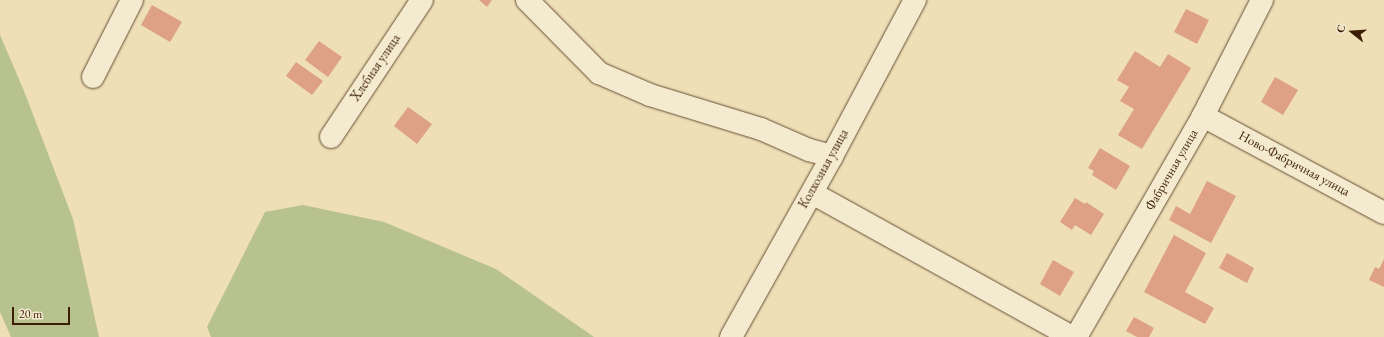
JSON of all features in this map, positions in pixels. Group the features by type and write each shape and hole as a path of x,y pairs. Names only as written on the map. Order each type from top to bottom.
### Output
{"street":[{"path":"93,77 132,0"},
{"name":"Хлебная улица","path":"331,137 422,0"},
{"path":"527,0 599,73 650,95 761,129 809,150 832,156"},
{"name":"Колхозная улица","path":"731,337 832,156 915,0"},
{"name":"Фабричная улица","path":"1076,337 1203,116 1262,0"},
{"name":"Ново-Фабричная улица","path":"1203,116 1384,213"},
{"path":"812,192 1072,337"}],"green space":[{"path":"0,35 24,91 73,219 99,337 11,337 0,312"},
{"path":"303,205 384,222 496,269 594,337 211,337 207,327 265,212"}],"building":[{"path":"479,0 492,0 487,7"},
{"path":"152,5 182,22 170,42 141,25"},
{"path":"1186,9 1209,20 1197,44 1174,32"},
{"path":"319,41 342,57 328,77 305,60"},
{"path":"1135,51 1160,67 1168,54 1191,68 1142,149 1118,135 1134,109 1120,101 1129,87 1117,80"},
{"path":"296,62 323,81 312,95 286,76"},
{"path":"1275,77 1298,90 1283,115 1261,102"},
{"path":"408,107 432,124 417,144 394,126"},
{"path":"1100,148 1130,166 1116,190 1092,175 1094,171 1088,168"},
{"path":"1207,181 1236,196 1211,243 1169,220 1176,206 1190,214"},
{"path":"1075,198 1085,204 1086,202 1104,214 1091,235 1075,225 1072,230 1060,222"},
{"path":"1174,235 1206,253 1185,292 1214,308 1205,324 1144,292"},
{"path":"1227,253 1254,268 1247,283 1219,268"},
{"path":"1384,259 1384,287 1369,280 1375,267 1379,269"},
{"path":"1053,260 1074,272 1060,296 1040,284"},
{"path":"1134,317 1154,328 1149,337 1137,337 1126,331"}]}
